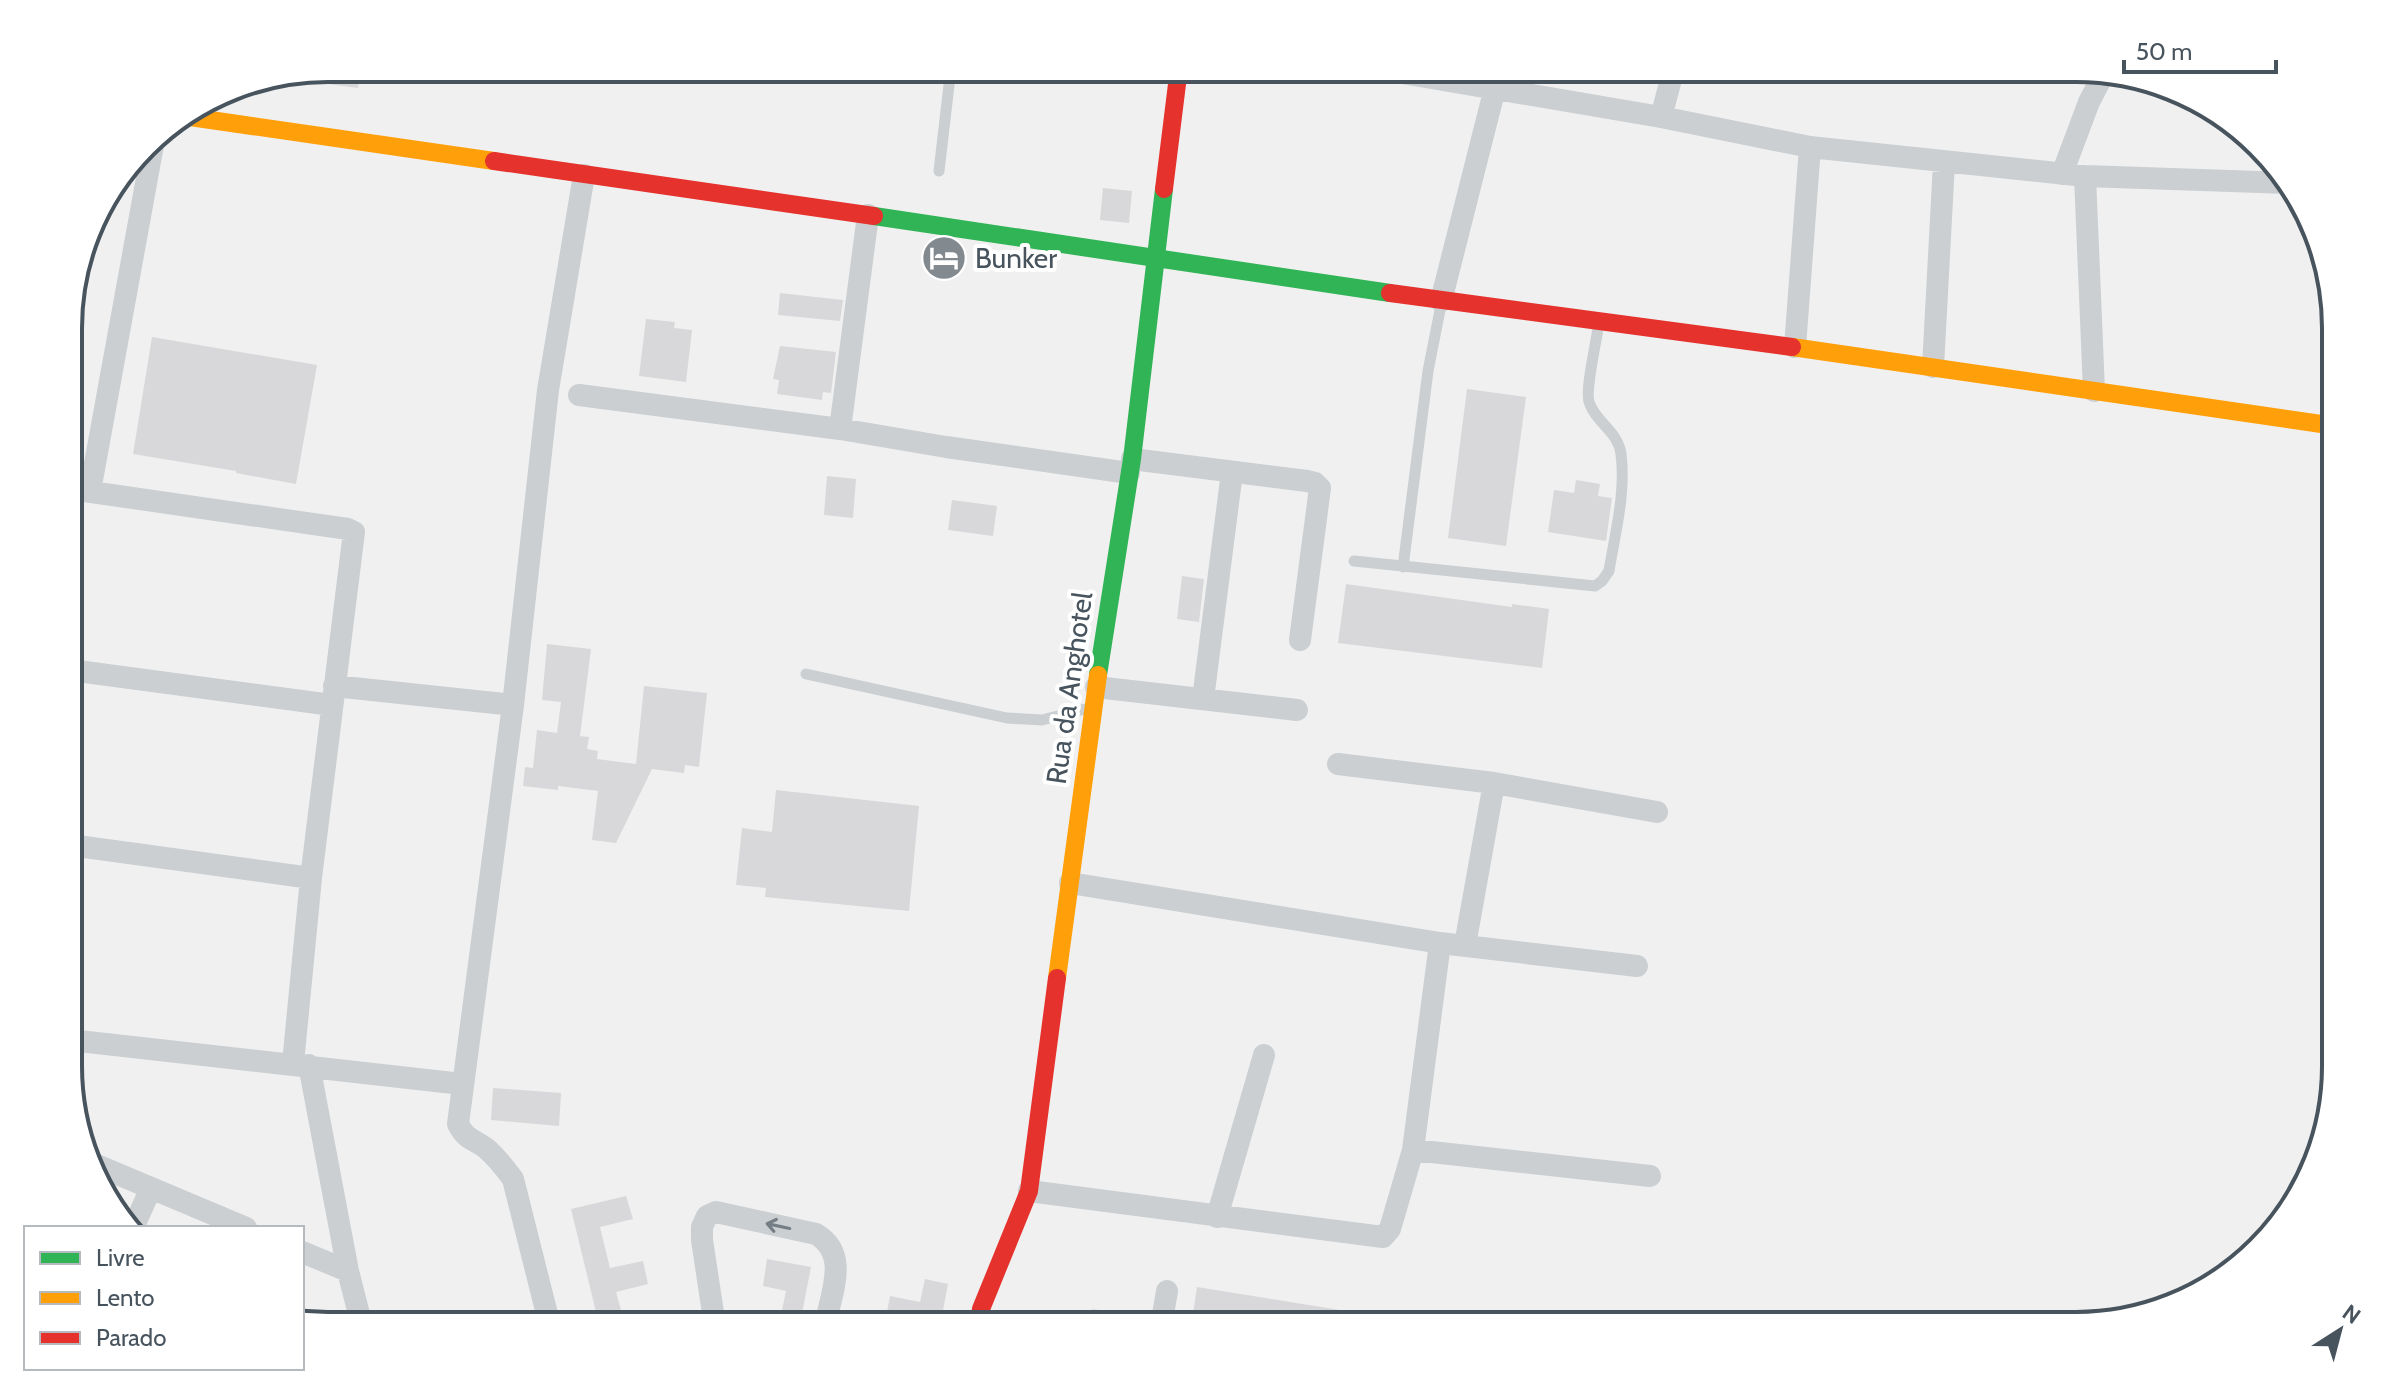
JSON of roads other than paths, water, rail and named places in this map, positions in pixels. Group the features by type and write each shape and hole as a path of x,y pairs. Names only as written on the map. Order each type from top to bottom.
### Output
{"street":[{"name":"Rua da Anghotel","path":"983,1312 1029,1191 1095,697 1131,466 1177,82"},
{"path":"1458,82 1661,117 1810,147 1944,163 2073,175 2271,178"},
{"path":"1661,117 1670,82"},
{"path":"2094,391 2073,175 2089,102 2099,83"},
{"path":"1441,301 1495,88"},
{"path":"199,118 1441,301 1795,347 2321,424"},
{"path":"1795,347 1810,147"},
{"path":"82,481 150,159"},
{"path":"1933,367 1944,163"},
{"path":"546,1312 513,1179 492,1154 464,1136 458,1124 513,705 548,390 584,175"},
{"path":"840,429 868,215"},
{"path":"579,395 840,429 946,447 1131,466 1232,472 1315,483 1320,488 1300,640"},
{"path":"1203,699 1232,472"},
{"path":"82,490 353,531 355,535 311,878 301,1064 358,1312"},
{"path":"82,671 333,696 513,705"},
{"path":"1095,697 1203,699 1297,710"},
{"path":"1338,764 1494,783 1657,812"},
{"path":"1465,945 1494,783"},
{"path":"82,847 311,878"},
{"path":"1070,883 1440,943 1637,966"},
{"path":"1029,1191 1383,1237 1390,1229 1413,1150 1440,943"},
{"path":"82,1041 462,1084"},
{"path":"1217,1217 1264,1055"},
{"path":"1413,1150 1650,1176"},
{"path":"104,1168 241,1226"},
{"path":"137,1220 151,1188"},
{"path":"713,1312 702,1227 707,1216 716,1212 816,1234 828,1241 835,1252 837,1264 828,1312"},
{"path":"304,1253 348,1271"},
{"path":"1163,1312 1167,1291"}],"lane":[{"path":"939,171 949,82"},
{"path":"1403,567 1428,371 1441,301"},
{"path":"1354,561 1595,586 1602,581 1609,571 1622,496 1621,453 1617,440 1595,413 1588,397 1599,321"},
{"path":"806,674 1007,718 1042,720 1095,697"}],"place":[{"name":"Bunker","path":"944,258"}]}
